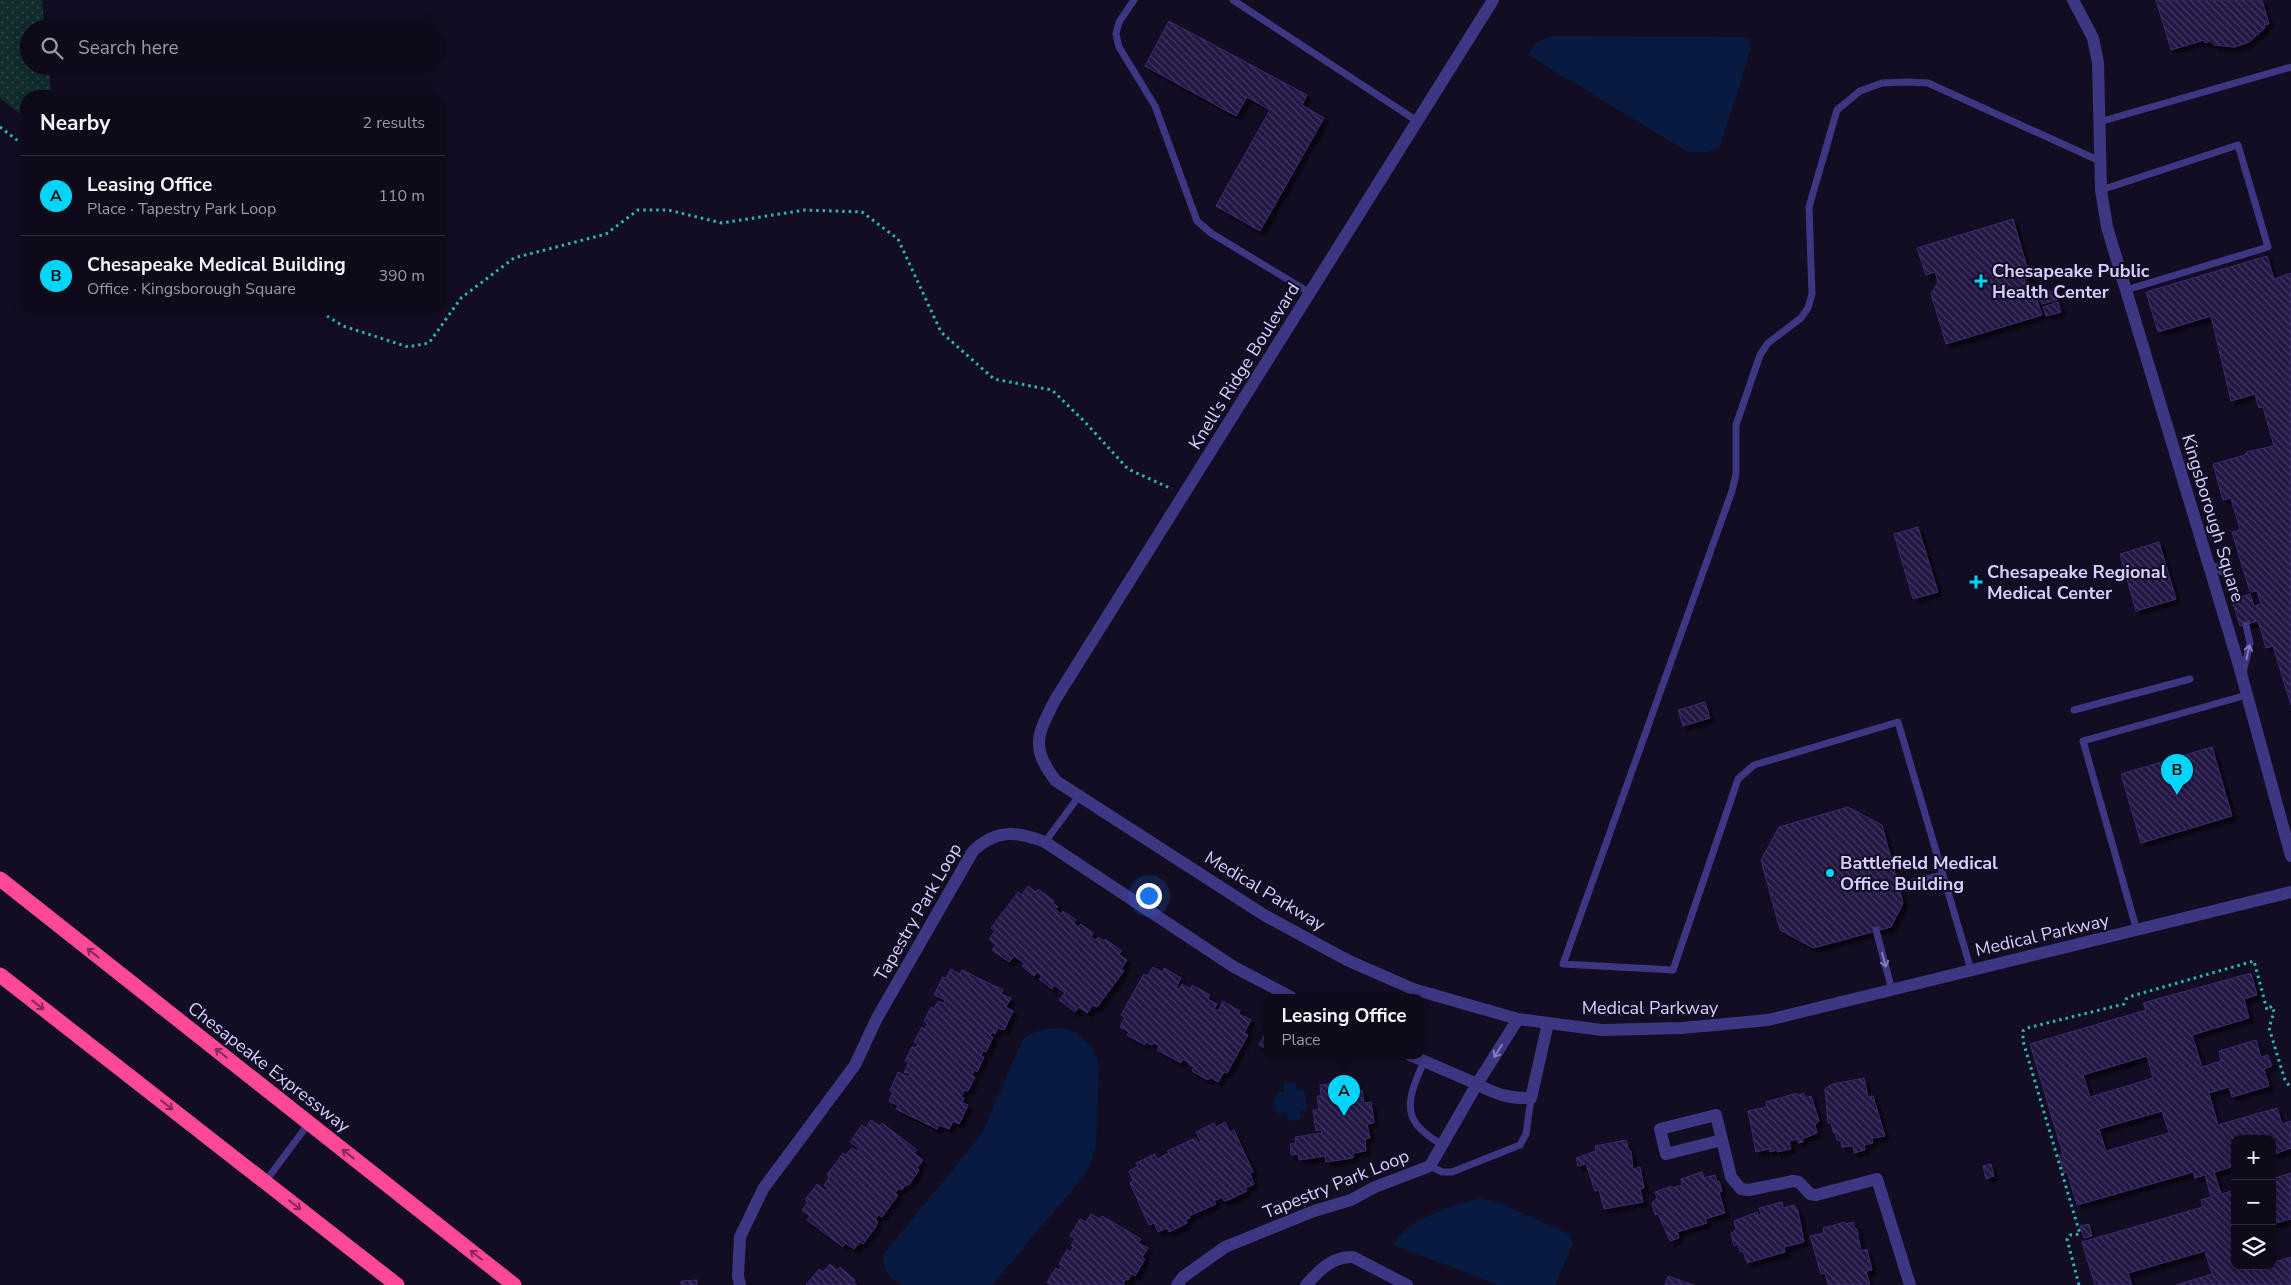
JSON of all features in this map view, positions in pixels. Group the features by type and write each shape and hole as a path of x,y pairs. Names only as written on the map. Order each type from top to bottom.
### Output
{"highway":[{"name":"Chesapeake Expressway","path":"0,879 514,1285"},
{"path":"0,975 397,1285"}],"street":[{"name":"Knell's Ridge Boulevard","path":"1039,755 1038,745 1043,723 1056,700 1493,0"},
{"name":"Kingsborough Square","path":"2073,0 2093,38 2098,63 2101,190 2107,227 2247,695 2291,856"},
{"name":"Medical Parkway","path":"1039,755 1056,781 1264,915 1346,960 1413,989 1518,1019 1602,1030 1723,1026 1768,1020 2291,892"},
{"name":"Tapestry Park Loop","path":"740,1285 738,1276 740,1237 763,1189 855,1065 877,1018 973,851 984,840 1002,834 1024,834 1045,842 1234,967 1284,994"},
{"name":"Tapestry Park Loop","path":"1177,1285 1183,1278 1225,1247 1314,1211 1351,1200 1374,1187 1430,1166 1477,1084 1518,1019"},
{"path":"1419,1059 1497,1094 1514,1099 1531,1098 1548,1023"},
{"path":"1722,1140 1666,1154 1660,1129 1716,1115 1722,1140 1731,1178 1741,1189 1749,1190 1793,1181 1799,1182 1810,1194 1816,1195 1877,1179 1910,1285"},
{"path":"1306,1285 1324,1266 1346,1257 1353,1257 1407,1285"}],"lane":[{"path":"1134,0 1119,22 1116,34 1119,47 1154,106 1197,222 1211,233 1310,293"},
{"path":"1233,0 1417,121"},
{"path":"2099,122 2291,67"},
{"path":"1971,970 1898,722 1754,765 1742,774 1738,779 1673,970 1563,964 1732,491 1736,474 1736,425 1760,355 1768,343 1801,318 1808,308 1812,294 1808,207 1837,110 1860,91 1882,84 1928,84 2100,160"},
{"path":"2101,190 2238,145 2268,247 2126,290"},
{"path":"2208,563 2227,575 2237,598"},
{"path":"2242,679 2250,643 2246,624"},
{"path":"2074,710 2190,679"},
{"path":"2137,931 2083,741 2247,695"},
{"path":"1045,842 1079,796"},
{"path":"1898,886 1943,875"},
{"path":"1876,930 1892,990"},
{"path":"1424,1061 1411,1095 1410,1108 1414,1122 1442,1145"},
{"path":"1430,1166 1442,1172 1452,1172 1520,1145 1526,1134 1531,1098"},
{"path":"265,1182 309,1123"}],"path":[{"path":"0,127 20,142"},
{"path":"326,315 343,326 408,347 429,343 461,298 514,258 606,234 638,210 668,210 722,223 805,210 862,212 898,239 941,332 986,372 994,378 1052,390 1084,421 1128,469 1184,494"},
{"path":"2079,1285 2067,1239 2068,1236 2080,1234 2023,1041 2023,1032 2027,1028 2124,1004 2126,999 2132,996 2254,961 2267,1010 2272,1006 2274,1012 2269,1028 2285,1080 2291,1088"}],"green space":[{"path":"0,0 42,0 44,20 20,20 20,75 50,75 51,90 20,90 20,114 0,98"}],"water":[{"path":"1555,36 1744,37 1749,42 1751,49 1720,146 1708,152 1688,152 1528,55 1539,41"},
{"path":"1059,1028 1076,1032 1090,1044 1099,1064 1096,1146 1090,1165 1078,1183 992,1285 901,1285 887,1273 883,1255 981,1135 1022,1041 1030,1034"},
{"path":"1296,1082 1297,1090 1304,1089 1307,1110 1300,1111 1301,1119 1288,1121 1287,1113 1279,1114 1275,1109 1274,1102 1277,1092 1284,1092 1283,1083"},
{"path":"1481,1198 1500,1203 1569,1234 1573,1244 1555,1285 1498,1285 1394,1245 1407,1228 1418,1221 1445,1209"}],"building":[{"path":"2156,0 2262,0 2269,24 2264,25 2265,28 2249,42 2235,47 2214,45 2210,41 2205,43 2204,40 2171,50"},
{"path":"1169,21 1307,95 1302,105 1324,118 1260,231 1216,206 1270,110 1247,97 1236,116 1145,66"},
{"name":"Chesapeake Public Health Center","path":"2013,219 2030,278 2024,279 2026,284 2033,288 2042,315 1946,344 1931,294 1938,282 1935,272 1926,275 1917,248"},
{"path":"2267,256 2274,279 2291,273 2291,705 2273,646 2266,648 2258,621 2240,626 2232,600 2250,594 2254,606 2261,604 2257,591 2250,592 2232,532 2240,530 2231,498 2223,500 2213,464 2245,455 2246,452 2274,446 2263,407 2259,408 2255,394 2231,401 2211,316 2158,332 2146,292"},
{"path":"2054,290 2057,300 2042,304 2039,295"},
{"path":"2058,302 2061,312 2046,316 2043,307"},
{"path":"1918,527 1938,592 1913,599 1894,534"},
{"path":"2159,542 2176,599 2136,611 2120,554"},
{"path":"1705,702 1710,718 1683,726 1678,710"},
{"path":"2212,747 2232,816 2141,843 2121,774"},
{"name":"Battlefield Medical Office Building","path":"1848,807 1882,825 1903,903 1891,927 1813,948 1780,930 1761,860 1779,827"},
{"path":"1028,886 1036,892 1038,889 1054,901 1053,903 1058,907 1055,909 1061,914 1063,911 1076,920 1074,923 1078,927 1081,924 1093,933 1091,937 1095,940 1098,937 1104,941 1105,939 1122,951 1119,954 1127,960 1121,969 1124,971 1097,1007 1093,1005 1087,1013 1079,1007 1075,1012 1059,1000 1065,993 1054,985 1052,989 1039,979 1042,976 1037,972 1034,976 1022,966 1024,963 1014,956 1009,962 992,950 996,945 989,939 995,931 991,928 1018,892 1022,895"},
{"path":"1153,967 1162,972 1164,968 1181,978 1176,988 1179,989 1182,984 1190,989 1192,985 1210,995 1208,999 1217,1004 1214,1009 1218,1011 1223,1001 1240,1011 1239,1014 1251,1020 1244,1033 1248,1035 1227,1073 1224,1072 1218,1082 1210,1077 1208,1080 1192,1071 1194,1067 1183,1059 1181,1063 1157,1050 1159,1046 1154,1043 1152,1045 1146,1042 1145,1045 1127,1035 1129,1032 1120,1027 1125,1017 1121,1015 1144,974 1147,976"},
{"path":"951,969 960,974 962,970 1003,990 1001,994 1011,998 1006,1007 1013,1011 1004,1030 998,1028 995,1034 992,1032 990,1036 993,1037 986,1052 983,1051 981,1056 984,1057 977,1072 974,1070 972,1075 975,1077 968,1091 965,1090 961,1097 964,1098 962,1103 968,1105 959,1124 953,1121 949,1129 939,1125 937,1129 896,1109 898,1106 889,1101 893,1092 890,1091 898,1072 908,1077 910,1074 904,1072 909,1062 905,1061 912,1047 916,1048 918,1044 914,1042 922,1027 925,1029 928,1024 924,1022 931,1007 934,1009 938,1001 943,1003 945,1000 934,995 943,977 946,978"},
{"path":"2251,973 2257,995 2244,999 2249,1018 2192,1035 2202,1067 2221,1061 2219,1051 2256,1040 2261,1057 2268,1055 2272,1066 2264,1069 2269,1086 2232,1097 2229,1087 2209,1093 2218,1125 2277,1108 2282,1124 2291,1121 2291,1148 2276,1154 2276,1135 2231,1135 2231,1167 2214,1172 2221,1194 2231,1191 2231,1270 2276,1270 2276,1262 2291,1257 2291,1285 2176,1285 2212,1274 2205,1251 2128,1273 2132,1285 2095,1285 2082,1242 2203,1207 2201,1200 2211,1197 2205,1175 2195,1178 2193,1172 2077,1205 2067,1172 2064,1173 2059,1155 2063,1154 2030,1044 2146,1010 2143,1003","holes":["2147,1056 2153,1078 2090,1097 2083,1075","2162,1111 2169,1133 2106,1151 2099,1129"]},
{"path":"1264,1036 1264,1048 1259,1045"},
{"path":"1864,1078 1868,1097 1873,1096 1885,1136 1872,1138 1873,1143 1864,1145 1865,1150 1854,1153 1853,1146 1842,1147 1841,1141 1837,1140 1835,1132 1833,1132 1831,1122 1828,1123 1825,1089 1832,1084"},
{"path":"1356,1080 1358,1091 1362,1090 1364,1103 1371,1102 1374,1123 1367,1124 1370,1138 1365,1139 1366,1151 1353,1153 1353,1158 1326,1162 1325,1156 1299,1160 1298,1154 1291,1155 1290,1144 1296,1143 1295,1137 1322,1133 1321,1130 1316,1131 1313,1110 1319,1109 1317,1096 1321,1096 1320,1085"},
{"path":"1797,1093 1797,1095 1804,1093 1805,1098 1811,1096 1819,1121 1815,1125 1817,1133 1802,1139 1803,1142 1798,1143 1797,1139 1789,1141 1791,1149 1770,1152 1769,1149 1756,1152 1748,1111 1767,1107 1766,1102"},
{"path":"871,1120 880,1126 882,1123 917,1150 914,1153 923,1160 917,1168 919,1170 908,1186 906,1184 902,1190 899,1188 895,1193 898,1195 882,1217 879,1215 875,1219 878,1222 875,1228 863,1244 860,1242 854,1249 845,1243 843,1247 807,1220 810,1216 802,1210 808,1202 805,1200 817,1184 826,1191 828,1188 824,1185 829,1177 827,1175 843,1153 846,1155 852,1148 857,1151 859,1148 850,1142 862,1125 865,1128"},
{"path":"1225,1122 1230,1132 1234,1130 1253,1172 1250,1174 1254,1184 1245,1188 1247,1191 1228,1200 1224,1201 1222,1197 1214,1201 1216,1204 1189,1216 1190,1218 1185,1220 1187,1223 1169,1232 1167,1228 1158,1232 1154,1223 1149,1225 1130,1183 1133,1181 1129,1171 1138,1166 1136,1163 1155,1154 1157,1159 1169,1153 1167,1151 1195,1138 1198,1143 1201,1142 1196,1132 1214,1123 1216,1127"},
{"path":"1626,1140 1629,1151 1631,1151 1633,1169 1640,1167 1644,1188 1640,1189 1643,1202 1604,1209 1599,1190 1595,1191 1586,1164 1578,1166 1576,1158 1596,1151 1595,1146"},
{"path":"1991,1164 1994,1176 1986,1179 1983,1166"},
{"path":"1702,1172 1704,1178 1715,1175 1717,1182 1719,1181 1722,1191 1719,1192 1725,1213 1705,1219 1707,1223 1677,1232 1679,1238 1670,1241 1658,1214 1655,1215 1652,1203 1657,1198 1655,1192 1671,1186 1672,1188 1682,1185 1681,1179"},
{"path":"2291,1173 2291,1219 2276,1223 2276,1180 2276,1178"},
{"path":"1782,1202 1783,1208 1794,1205 1798,1211 1804,1242 1784,1247 1785,1252 1747,1263 1743,1251 1740,1252 1738,1244 1734,1246 1731,1233 1736,1230 1734,1221 1757,1212 1758,1215 1761,1214 1759,1208"},
{"path":"1091,1214 1100,1219 1102,1216 1141,1239 1138,1243 1148,1248 1142,1257 1145,1259 1135,1276 1132,1274 1128,1280 1126,1279 1123,1284 1125,1285 1050,1285 1047,1282 1056,1268 1059,1270 1062,1266 1059,1264 1067,1250 1071,1252 1073,1247 1071,1245 1075,1239 1070,1236 1080,1219 1086,1222"},
{"path":"1845,1222 1845,1224 1853,1222 1855,1229 1857,1229 1861,1251 1867,1249 1872,1270 1866,1271 1870,1284 1828,1285 1825,1273 1821,1274 1810,1236 1824,1233 1823,1228"},
{"path":"2089,1224 2092,1236 2084,1238 2080,1226"},
{"path":"830,1264 837,1270 840,1267 855,1280 854,1282 857,1285 806,1285 819,1269 823,1272"},
{"path":"1668,1276 1694,1285 1665,1285"},
{"path":"697,1280 697,1285 681,1285 681,1281"}],"place":[{"name":"Chesapeake Public Health Center","path":"1981,281"},
{"name":"Chesapeake Regional Medical Center","path":"1976,582"},
{"name":"Chesapeake Medical Building","path":"2177,795"},
{"name":"Battlefield Medical Office Building","path":"1830,873"},
{"name":"Leasing Office","path":"1344,1116"}]}
